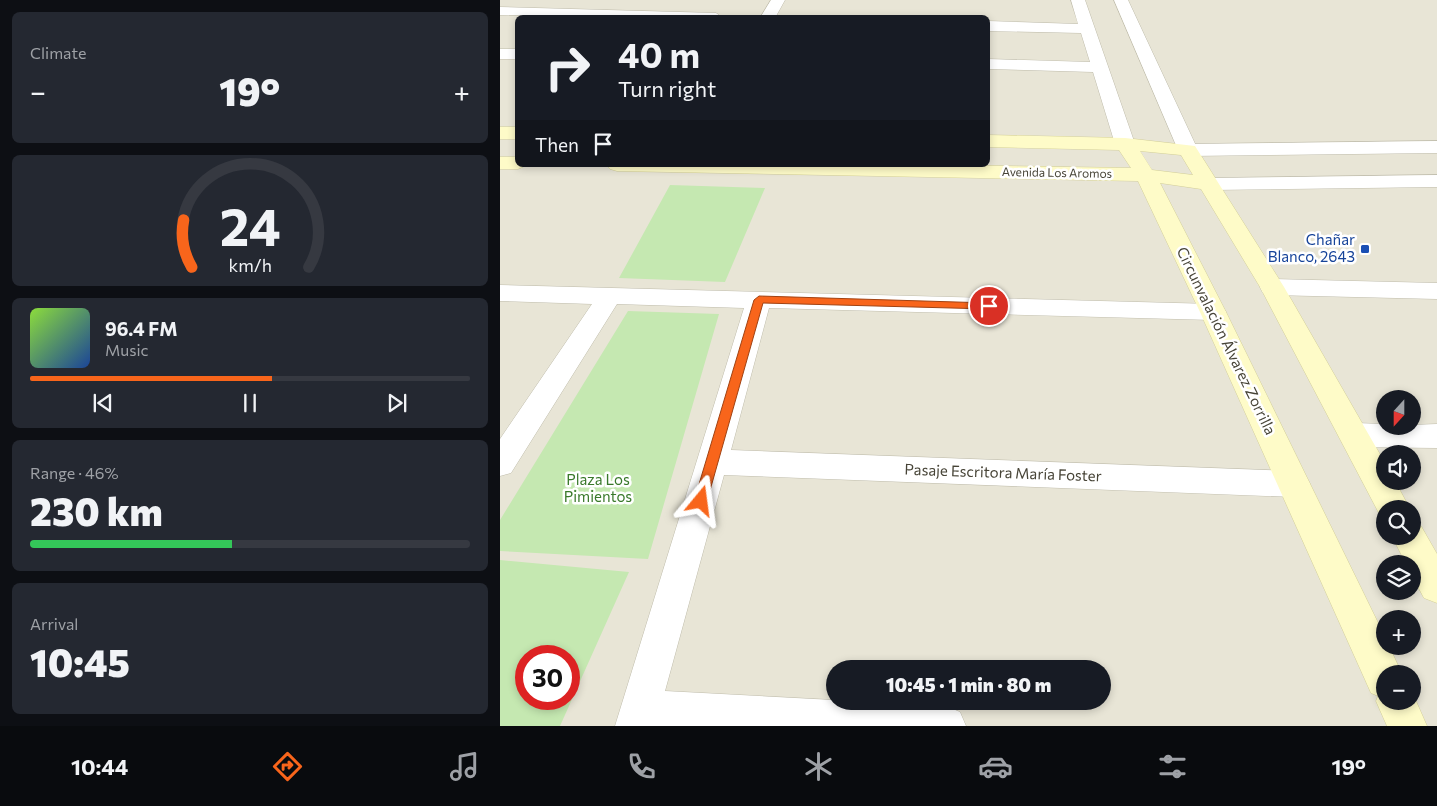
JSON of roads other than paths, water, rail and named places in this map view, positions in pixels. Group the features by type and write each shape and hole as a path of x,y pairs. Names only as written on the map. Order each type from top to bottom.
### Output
{"main road":[{"path":"500,133 515,133"},
{"path":"990,141 1125,144 1188,150 1272,287 1389,500"},
{"name":"Circunvalación Álvarez Zorrilla","path":"1125,144 1145,175 1213,312 1379,665"},
{"path":"500,163 515,163"},
{"name":"Avenida Los Aromos","path":"723,167 1145,175 1210,184"},
{"path":"1414,545 1437,587"},
{"path":"1400,710 1407,726"}],"street":[{"path":"769,15 778,0"},
{"name":"Circunvalación Álvarez Zorrilla","path":"1078,0 1125,144"},
{"path":"1121,0 1188,150 1437,147"},
{"path":"500,10 635,15"},
{"path":"990,26 1088,29"},
{"path":"500,54 515,54"},
{"path":"990,64 1100,67"},
{"name":"Avenida Los Aromos","path":"1210,184 1437,181"},
{"path":"1272,287 1437,291"},
{"path":"500,293 1213,312"},
{"path":"500,464 610,296"},
{"path":"759,300 638,718 946,726"},
{"path":"1354,435 1437,436"},
{"name":"Pasaje Escritora María Foster","path":"712,462 1294,484"}],"place":[{"name":"Chañar Blanco, 2643","path":"1365,249"}],"park label":[{"name":"Plaza Los Pimientos","path":"598,488"}]}
